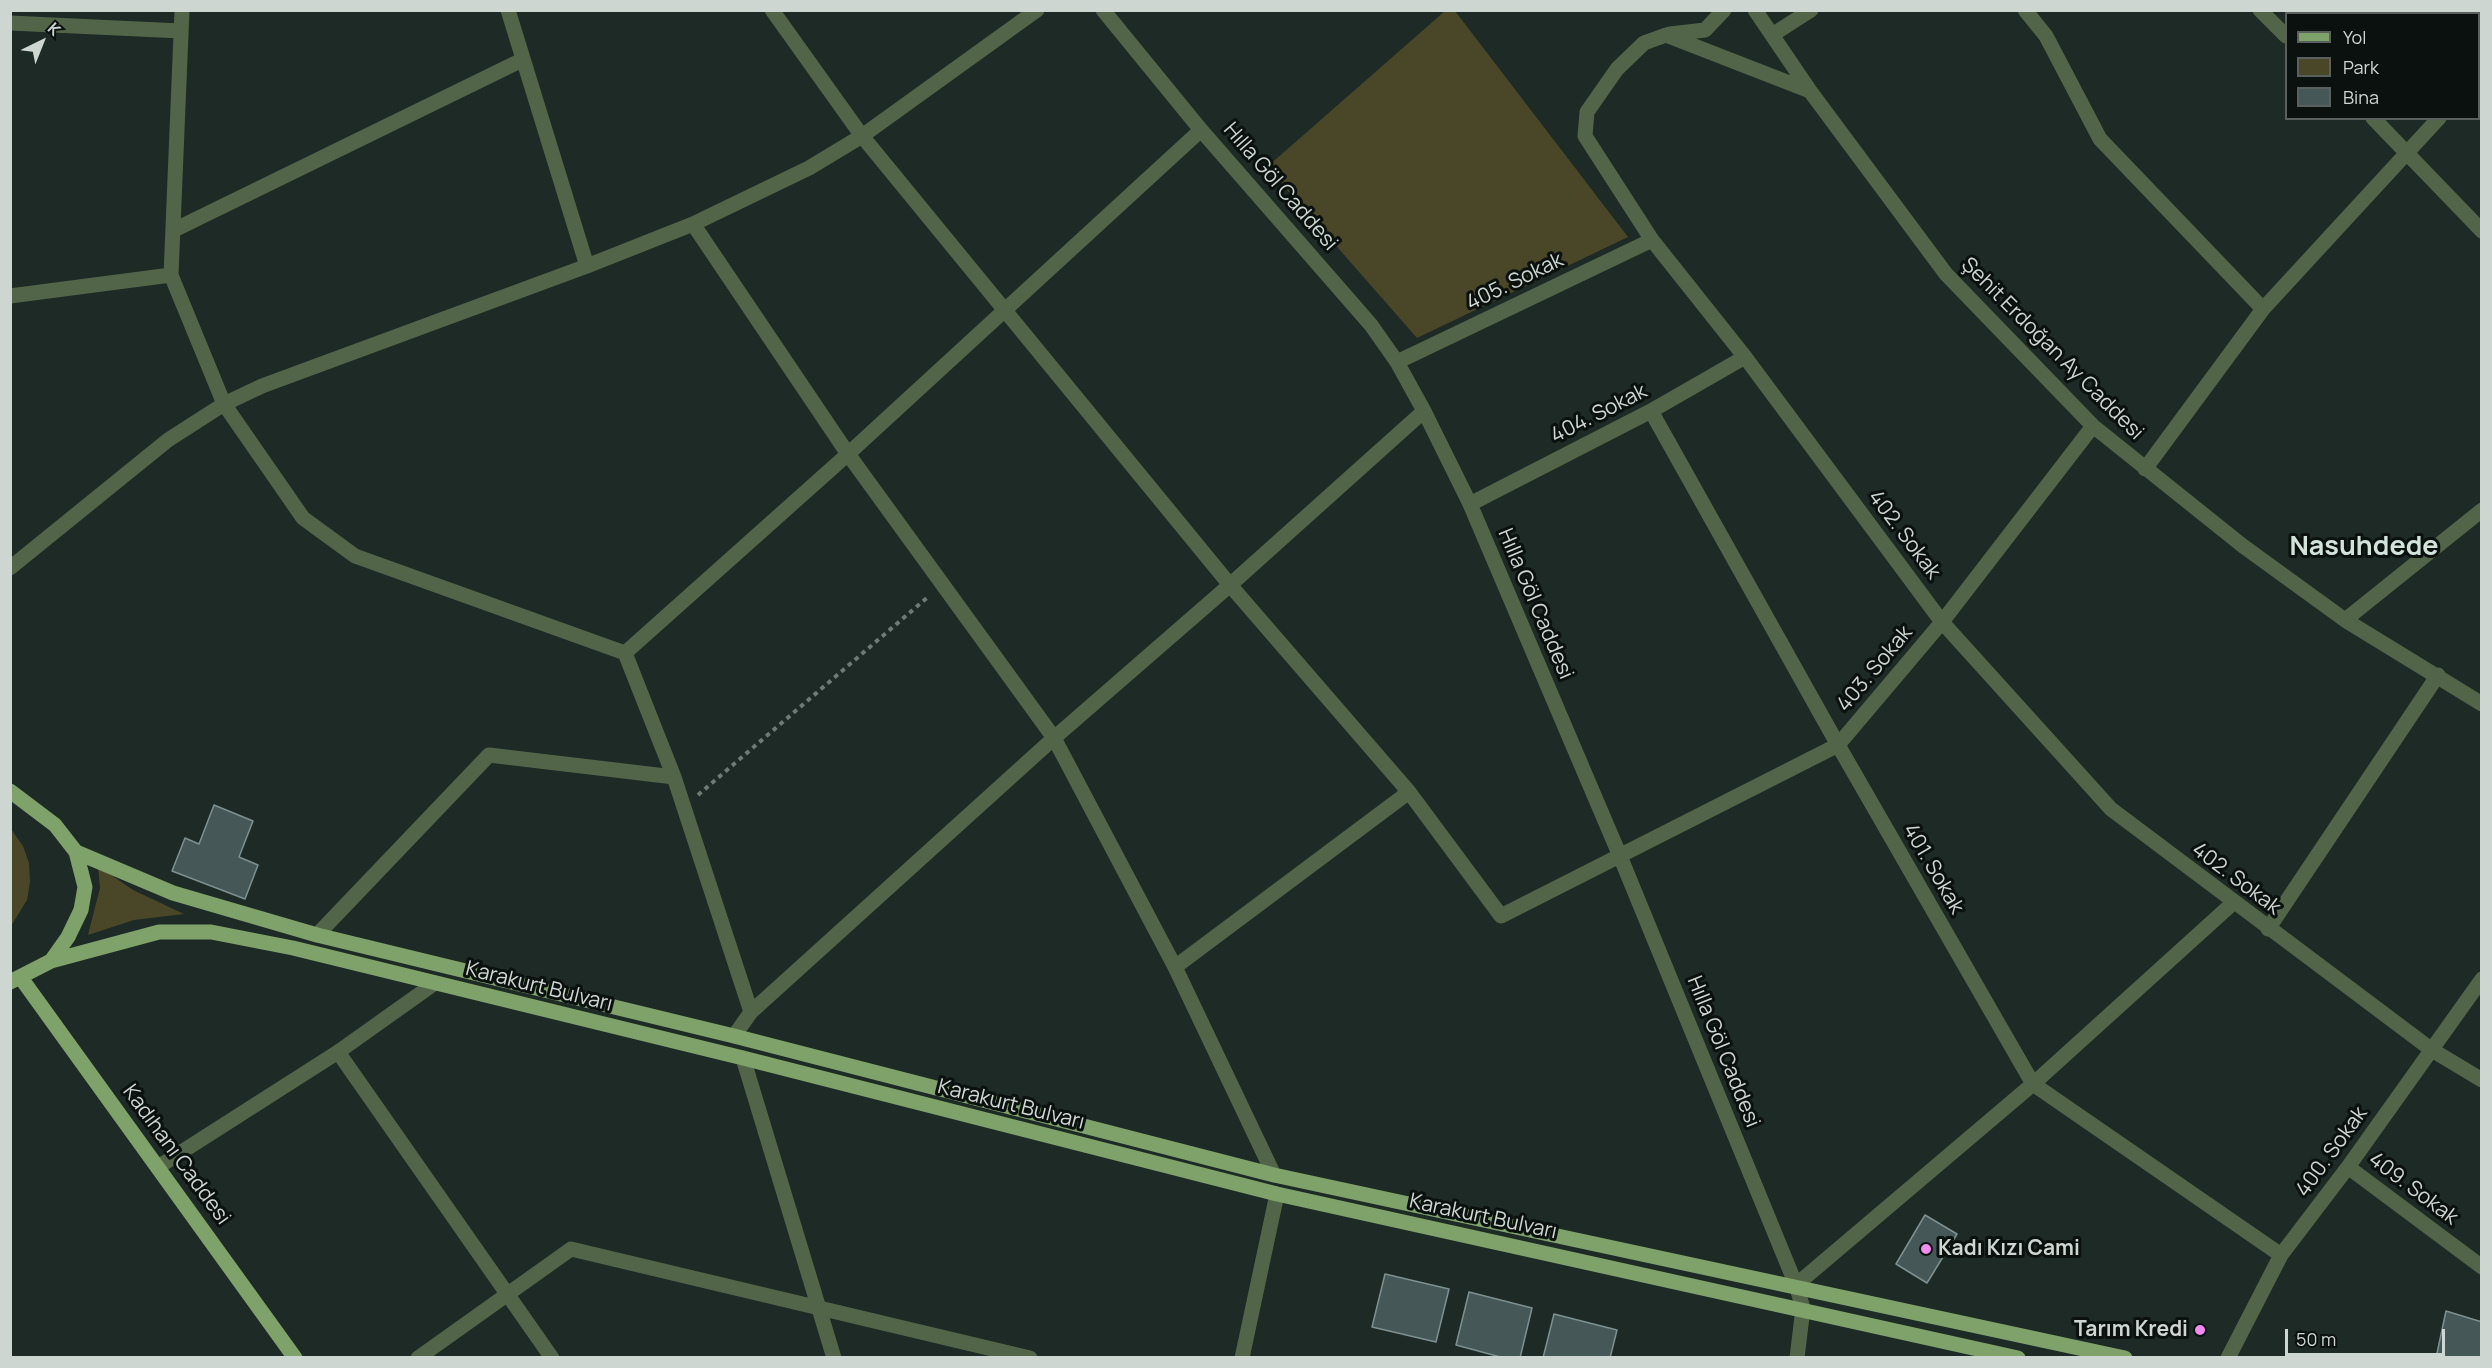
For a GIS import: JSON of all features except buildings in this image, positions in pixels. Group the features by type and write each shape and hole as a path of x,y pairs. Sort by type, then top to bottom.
{"main road":[{"path":"10,791 55,825 76,852 85,887 81,910 68,937 51,961 16,980"},
{"name":"Karakurt Bulvarı","path":"76,852 173,892 317,934 734,1035 1274,1175 1796,1285 2125,1358"},
{"name":"Karakurt Bulvarı","path":"51,961 159,932 211,932 293,948 743,1058 1277,1194 1803,1308 2018,1358"},
{"name":"Kadıhanı Caddesi","path":"16,980 158,1167 295,1358"}],"street":[{"path":"182,10 171,275 224,404 303,518 338,545 356,556 625,653 674,777 751,1012"},
{"path":"508,10 587,266"},
{"path":"772,10 862,136 1230,585 1409,792 1175,967"},
{"path":"10,568 168,440 224,404 262,386 587,266 693,224 810,168 862,136 1036,10"},
{"name":"402. Sokak","path":"1724,10 1705,30 1666,35 1644,43 1617,69 1587,112 1585,136 1652,240 1745,357 1942,622 2111,809 2233,903 2432,1050 2481,1080"},
{"name":"Şehit Erdoğan Ay Caddesi","path":"1755,10 1810,92 1946,274 2093,426 2243,546 2345,620 2438,675 2481,704"},
{"path":"1772,35 1811,10"},
{"path":"2025,10 2046,36 2100,139 2263,309"},
{"path":"2260,10 2285,35"},
{"name":"Hılla Göl Caddesi","path":"1106,12 1201,130 1344,292 1396,362 1424,411 1470,504 1620,856 1796,1285 1803,1308"},
{"path":"10,23 180,31"},
{"path":"1666,35 1810,92"},
{"path":"174,230 522,60"},
{"path":"2375,120 2481,231"},
{"path":"2145,469 2263,309 2437,120"},
{"path":"625,653 848,453 1201,130"},
{"path":"693,224 848,453 1054,738 1175,967 1274,1175"},
{"name":"405. Sokak","path":"1396,362 1652,240"},
{"path":"10,296 171,275"},
{"name":"404. Sokak","path":"1470,504 1651,411 1745,357"},
{"path":"734,1035 751,1012 1054,738 1230,585 1424,411"},
{"name":"401. Sokak","path":"1651,411 1838,745 2033,1084 2281,1255"},
{"name":"403. Sokak","path":"1409,792 1501,916 1838,745 1942,622 2093,426"},
{"path":"2345,620 2481,510"},
{"path":"2268,929 2438,675"},
{"path":"317,934 489,755 674,777"},
{"path":"1796,1285 2033,1084 2233,903"},
{"name":"400. Sokak","path":"2228,1358 2281,1255 2348,1167 2481,979"},
{"path":"158,1167 338,1052 435,983"},
{"path":"338,1052 552,1358"},
{"path":"743,1058 834,1358"},
{"name":"409. Sokak","path":"2348,1167 2481,1267"},
{"path":"1242,1358 1277,1194"},
{"path":"418,1358 572,1249 1030,1358"},
{"path":"1797,1358 1803,1308"}],"path":[{"path":"684,807 943,584"}],"green space":[{"path":"1445,11 1455,11 1628,237 1417,338 1267,167"},
{"path":"11,829 23,846 29,863 30,882 27,900 11,926"},
{"path":"98,866 133,890 184,914 134,920 88,935 100,888"}],"place":[{"name":"Kadı Kızı Cami","path":"1926,1249"},
{"name":"Tarım Kredi","path":"2200,1330"}],"district":[{"name":"Nasuhdede","path":"2364,547"}]}
